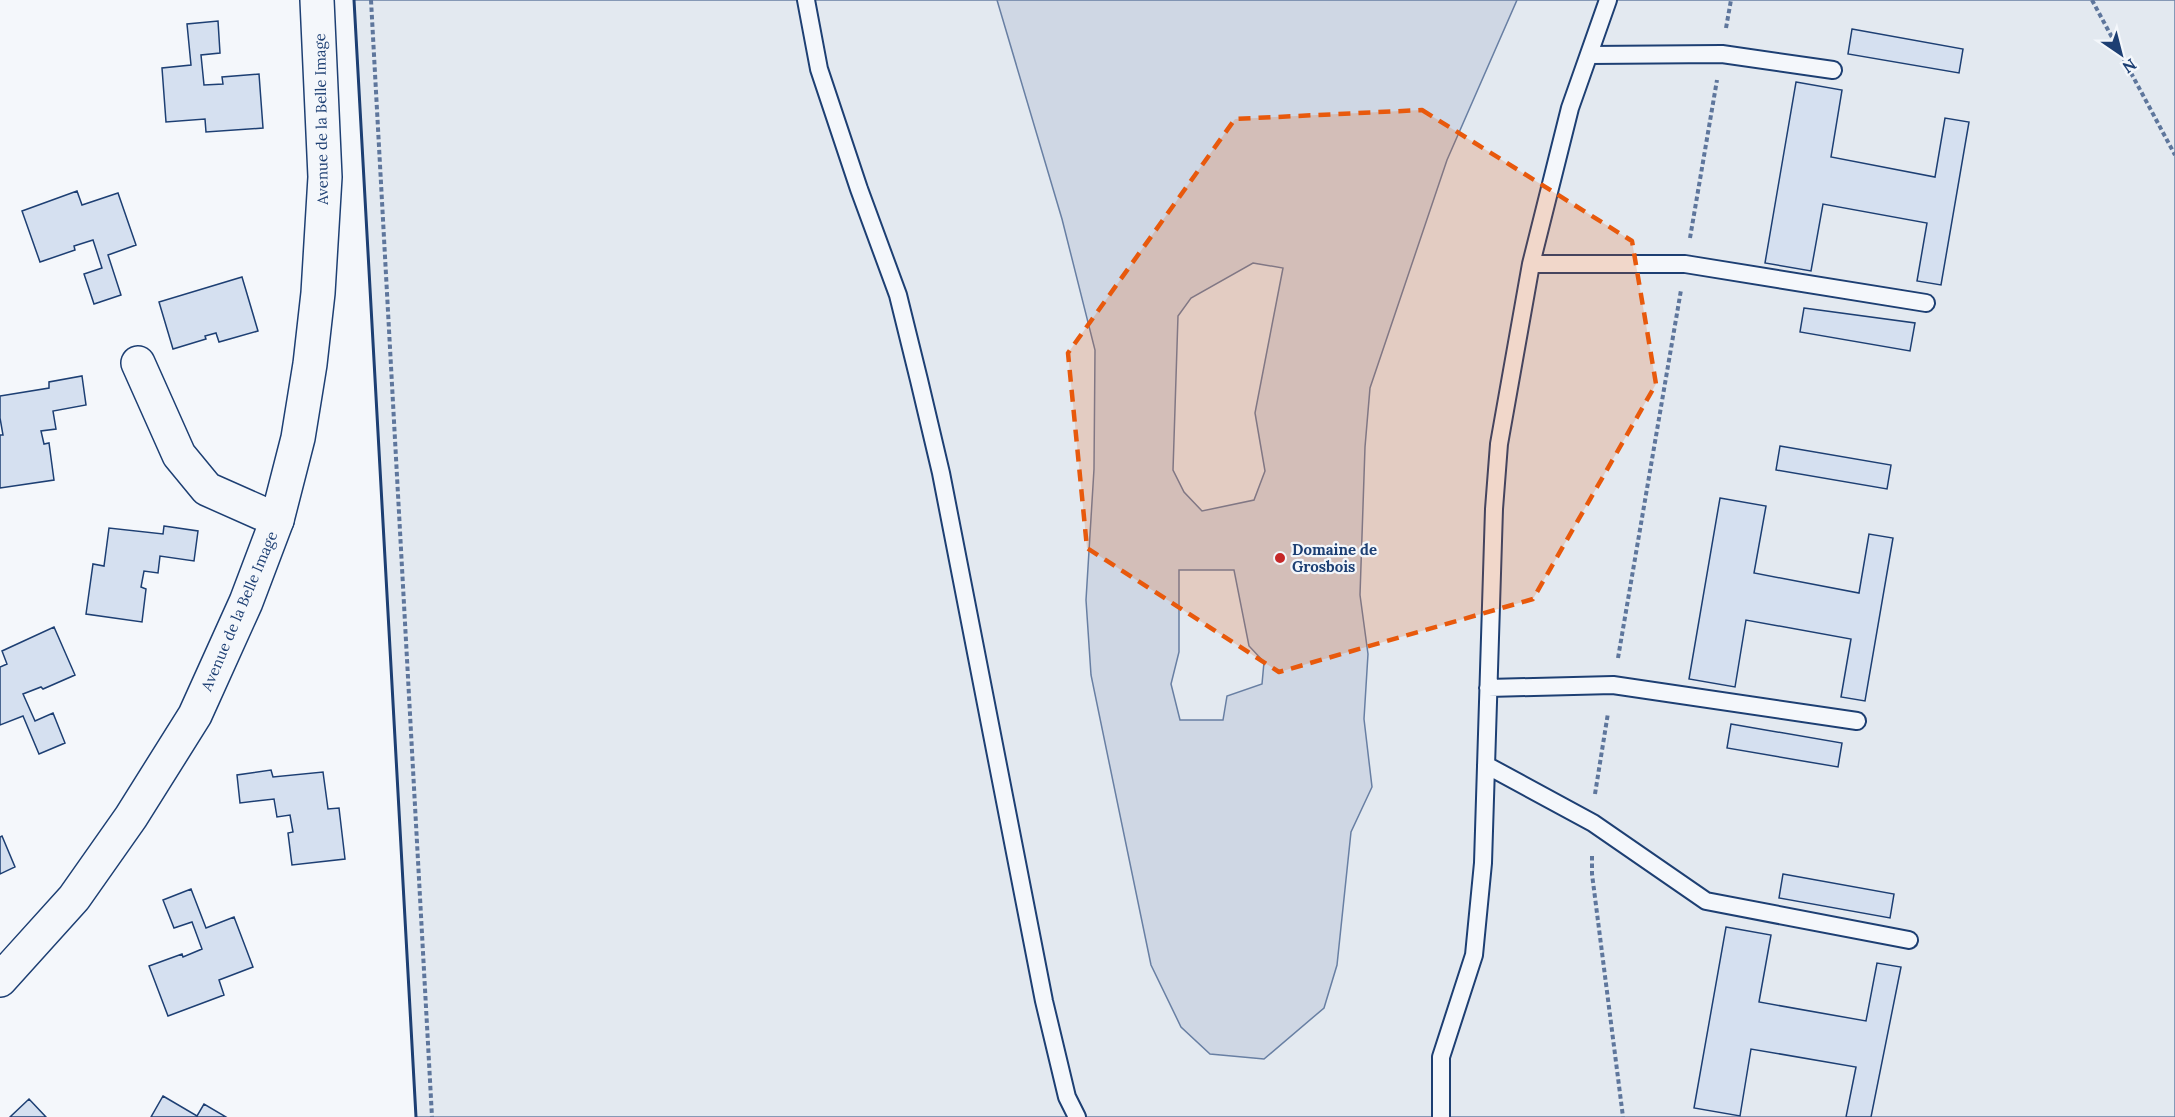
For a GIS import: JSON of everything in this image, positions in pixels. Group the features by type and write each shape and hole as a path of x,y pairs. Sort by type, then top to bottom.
{"street":[{"name":"Avenue de la Belle Image","path":"0,980 74,898 131,818 195,715 246,602 277,520 298,438 318,293 325,177 317,0"},
{"path":"138,363 179,455 207,489 277,520"}],"lane":[{"path":"806,0 819,69 859,189 898,295 919,380 950,517 1044,1001 1067,1097 1077,1117"},
{"path":"1442,1117 1440,1057 1474,956 1483,863 1494,509 1499,444 1531,264 1570,108 1608,0"},
{"path":"1589,55 1722,54 1833,70"},
{"path":"1531,264 1685,264 1926,303"},
{"path":"1488,688 1613,685 1857,721"},
{"path":"1486,765 1593,823 1706,901 1909,940"}],"path":[{"path":"371,0 432,1117"},
{"path":"1623,1117 1592,874 1594,801 1731,0"},
{"path":"2092,0 2175,155"}],"highlighted area":[{"path":"1422,110 1632,241 1656,384 1533,599 1279,672 1087,548 1068,353 1235,119"}],"shaded area":[{"name":"Domaine de Grosbois","path":"354,0 2175,0 2175,1117 416,1117"},
{"path":"997,0 1517,0 1447,160 1370,388 1365,447 1360,595 1368,654 1364,719 1372,787 1351,832 1337,965 1324,1008 1264,1059 1210,1054 1181,1027 1151,965 1091,675 1086,600 1094,469 1095,350 1062,219","holes":["1253,263 1283,268 1255,413 1265,471 1254,500 1202,511 1184,492 1173,470 1178,316 1191,298","1179,570 1234,570 1249,646 1264,662 1262,684 1227,696 1223,720 1180,720 1171,684 1179,652"]}],"building":[{"path":"218,21 220,53 201,55 204,85 223,84 222,77 259,74 263,128 206,132 205,119 166,122 162,68 191,65 187,24"},
{"path":"1852,29 1963,49 1959,73 1848,54"},
{"path":"1796,82 1842,90 1831,157 1935,177 1945,118 1969,122 1941,285 1917,281 1927,223 1823,204 1811,271 1765,263"},
{"path":"77,191 82,205 118,193 136,245 108,255 121,295 94,304 84,274 102,268 93,240 74,246 75,250 40,262 22,211"},
{"path":"242,277 258,331 219,342 216,333 205,336 206,339 173,349 159,302"},
{"path":"1804,308 1915,323 1910,351 1800,332"},
{"path":"82,376 86,405 53,411 56,429 41,431 44,444 49,443 54,480 0,488 0,435 3,435 0,396 49,388 49,382"},
{"path":"1780,446 1891,465 1887,489 1776,470"},
{"path":"1720,498 1766,506 1754,573 1859,593 1869,534 1893,538 1865,701 1841,697 1851,639 1746,620 1735,687 1689,679"},
{"path":"164,526 198,531 194,561 160,556 158,573 144,571 141,587 146,589 142,622 86,614 93,564 104,566 109,528 163,534"},
{"path":"54,627 75,675 43,689 41,687 23,694 35,721 53,713 65,743 39,754 23,716 0,725 0,667 7,664 2,651"},
{"path":"1731,724 1842,743 1838,767 1727,748"},
{"path":"271,770 273,777 323,772 328,809 339,808 345,859 292,865 288,833 293,832 290,815 277,817 274,799 240,803 237,775"},
{"path":"2,836 15,867 0,874 0,837"},
{"path":"1783,874 1894,894 1890,918 1779,898"},
{"path":"191,889 206,928 234,917 253,967 219,980 224,995 168,1016 149,966 182,954 183,957 202,949 192,922 174,928 163,900"},
{"path":"1726,927 1771,935 1759,1002 1866,1021 1877,963 1901,967 1871,1117 1846,1117 1856,1067 1751,1049 1740,1116 1694,1108"},
{"path":"163,1096 197,1116 204,1104 226,1117 151,1117"},
{"path":"29,1099 46,1117 10,1117"}],"wall":[{"path":"354,0 416,1117"}],"place":[{"name":"Domaine de Grosbois","path":"1280,558"}]}
